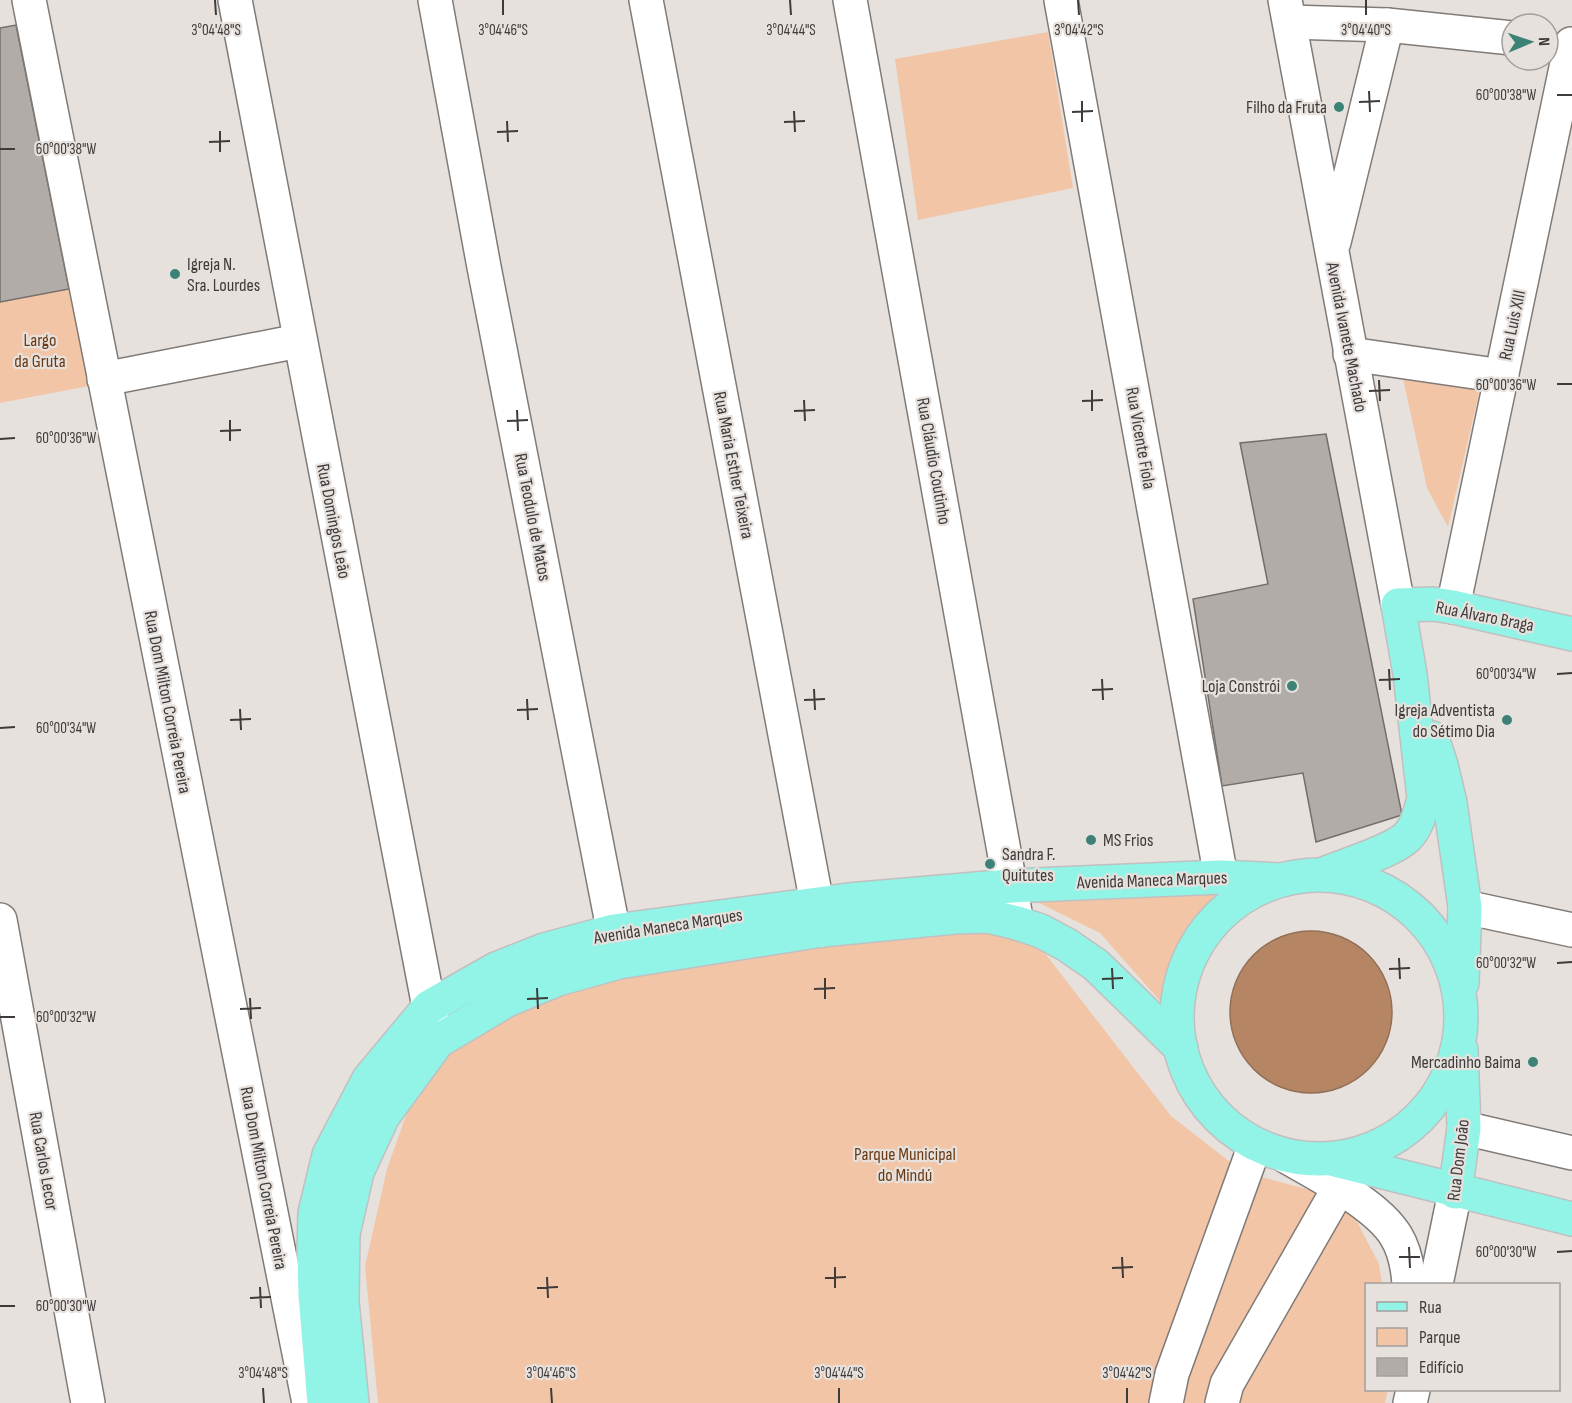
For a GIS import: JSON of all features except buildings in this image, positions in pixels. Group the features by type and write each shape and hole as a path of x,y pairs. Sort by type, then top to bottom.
{"main road":[{"name":"Rua Álvaro Braga","path":"1398,605 1433,604 1453,607 1572,634"},
{"name":"Avenida Ivanete Machado","path":"1324,874 1393,846 1407,836 1419,818 1424,798 1410,674 1398,605"},
{"name":"Avenida Ivanete Machado","path":"1410,674 1441,765 1450,803 1465,907 1461,1000"},
{"path":"1336,1174 1364,1153 1393,1139 1418,1119 1439,1094 1453,1065 1460,1033 1461,1000 1453,967 1437,937 1416,911 1389,892 1357,879 1324,874 1301,875 1279,880 1247,894 1218,916 1197,944 1183,977 1177,1012 1181,1048 1191,1078 1207,1105 1229,1127 1269,1150 1308,1159 1336,1174 1455,1192 1572,1219"},
{"name":"Avenida Maneca Marques","path":"324,1403 314,1253 315,1213 329,1155 369,1079 429,1007 496,969 544,950 616,947 1011,886 1221,877 1279,880"},
{"name":"Avenida Maneca Marques","path":"819,917 988,916 1041,931 1096,965 1181,1048"},
{"name":"Avenida Maneca Marques","path":"352,1403 342,1302 343,1234 357,1172 383,1116 438,1041 507,1000 558,979 616,947"},
{"name":"Rua Dom João","path":"1455,1192 1464,1128 1460,1033"}],"street":[{"name":"Rua Dom Milton Correia Pereira","path":"29,0 309,1403"},
{"name":"Rua Domingos Leão","path":"235,0 299,341 429,1007 438,1041"},
{"name":"Rua Teodulo de Matos","path":"435,0 484,267 616,947"},
{"name":"Rua Maria Esther Teixeira","path":"646,0 819,917"},
{"name":"Rua Cláudio Coutinho","path":"850,0 1017,923"},
{"name":"Rua Vicente Fiola","path":"1061,0 1221,877"},
{"path":"1288,11 1387,25 1500,37"},
{"name":"Avenida Ivanete Machado","path":"1288,11 1398,605"},
{"path":"1331,253 1387,25"},
{"name":"Rua Luis XIII","path":"1453,607 1572,44"},
{"path":"104,379 299,341"},
{"path":"1350,354 1502,376"},
{"path":"1465,907 1572,930"},
{"name":"Rua Carlos Lecor","path":"0,920 88,1403"},
{"path":"1464,1128 1572,1153"},
{"path":"1166,1403 1172,1374 1269,1150"},
{"path":"1222,1403 1227,1384 1336,1174 1377,1213 1396,1236 1408,1271 1409,1283"},
{"name":"Rua Dom João","path":"1436,1283 1455,1192"}],"green space":[{"path":"1048,32 1073,188 918,220 895,59"},
{"name":"Largo da Gruta","path":"69,289 89,386 0,403 0,302"},
{"path":"1400,365 1483,376 1448,527 1427,488"},
{"path":"1239,884 1191,925 1176,958 1168,1010 1100,933 1025,896"},
{"name":"Parque Municipal do Mindú","path":"838,930 1027,930 1171,1116 1243,1172 1321,1193 1354,1216 1379,1264 1382,1283 1365,1283 1365,1391 1388,1391 1385,1403 378,1403 365,1266 387,1169 416,1087 463,1038 518,1001"}],"shaded area":[{"path":"1311,931 1342,937 1368,955 1386,981 1392,1012 1386,1043 1368,1069 1342,1087 1311,1093 1280,1087 1254,1069 1236,1043 1230,1012 1236,981 1254,955 1280,937"}],"place":[{"name":"Filho da Fruta","path":"1339,107"},
{"name":"Igreja N. Sra. Lourdes","path":"175,274"},
{"name":"Loja Constrói","path":"1292,686"},
{"name":"Igreja Adventista do Sétimo Dia","path":"1507,720"},
{"name":"MS Frios","path":"1091,840"},
{"name":"Sandra F. Quitutes","path":"990,864"},
{"name":"Mercadinho Baima","path":"1533,1062"}]}
